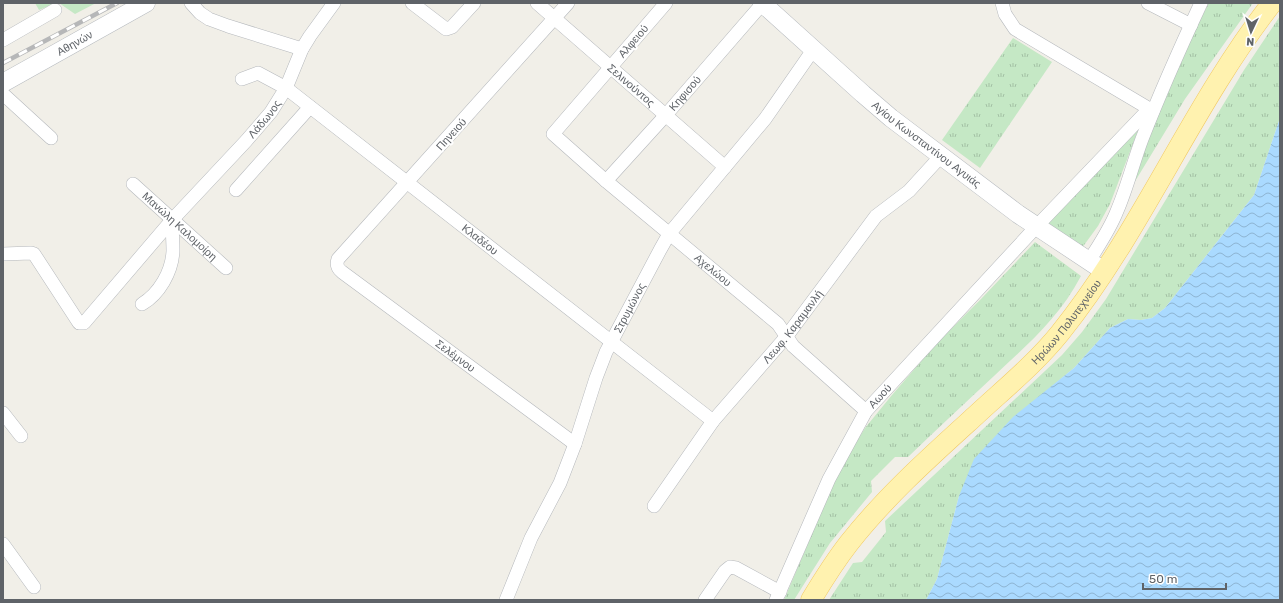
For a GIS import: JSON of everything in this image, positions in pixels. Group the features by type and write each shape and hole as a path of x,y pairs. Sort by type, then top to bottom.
{"main road":[{"name":"Αθηνών","path":"3,82 146,3"},
{"name":"Αγίου Κωνσταντίνου Αγυιάς","path":"762,3 877,107 1036,227 1096,266"},
{"name":"Ηρώων Πολυτεχνείου","path":"811,600 841,554 870,518 915,471 1049,346 1083,302 1096,266 1127,235 1234,56 1272,3"}],"street":[{"path":"191,3 200,13 209,18 228,26 302,50"},
{"name":"Λάδωνος","path":"3,254 34,254 77,320 81,324 84,323 172,220 246,141 277,104 286,88 302,50 310,36 334,3"},
{"path":"412,3 446,29 452,27 474,3"},
{"name":"Σελινούντος","path":"537,3 725,167"},
{"name":"Πηνειού","path":"337,266 338,260 406,182 568,3"},
{"name":"Αλφειού","path":"553,134 666,3"},
{"name":"Κηφισού","path":"606,181 665,116 762,3"},
{"path":"1002,3 1005,14 1015,29 1151,110"},
{"path":"1148,3 1191,25"},
{"path":"1096,266 1118,210 1151,110 1202,3"},
{"path":"3,40 54,10"},
{"name":"Στρυμώνος","path":"506,600 531,538 560,483 575,444 596,378 612,341 669,234 772,110 813,50"},
{"name":"Κλαδέου","path":"242,79 258,73 286,88 612,341 713,422"},
{"path":"3,94 51,138"},
{"path":"236,190 310,106"},
{"name":"Αωού","path":"778,596 829,479 866,411 1036,227 1151,110"},
{"name":"Αχελώου","path":"553,134 606,181 778,324 793,346 866,411"},
{"name":"Λεωφ. Καραμανλή","path":"654,506 713,422 786,337 876,216 909,191 940,156"},
{"name":"Μανώλη Καλομοίρη","path":"133,184 226,268"},
{"path":"142,304 149,300 158,289 170,268 173,252 172,220"},
{"name":"Σελέμνου","path":"337,266 342,272 575,444"},
{"path":"3,413 21,436"},
{"path":"3,544 34,587"},
{"path":"705,600 725,571 730,567 736,568 778,596"}],"green space":[{"path":"35,3 56,3 39,10"},
{"path":"59,3 96,3 75,14"},
{"path":"1209,3 1253,3 1185,99 1131,188 1138,160 1195,29"},
{"path":"1280,16 1280,118 1254,195 1165,308 1152,318 1141,320 1128,319 1110,328 1074,368 1051,387 959,496 937,579 926,600 829,600 853,563 862,562 886,532 885,521 1062,355 1082,332 1106,299 1244,70"},
{"path":"1013,38 1052,62 980,168 942,140"},
{"path":"1139,128 1110,204 1098,226 1079,252 1042,227"},
{"path":"1035,242 1081,276 1063,305 1031,341 908,457 895,457 871,481 872,492 830,543 794,600 784,600 831,489 865,428 937,343"}],"water":[{"path":"1280,118 1280,600 926,600 937,579 959,496 974,459 1013,417 1074,368 1110,328 1128,319 1141,320 1152,318 1165,308 1254,195"}],"railway":[{"path":"3,63 117,3"}]}
